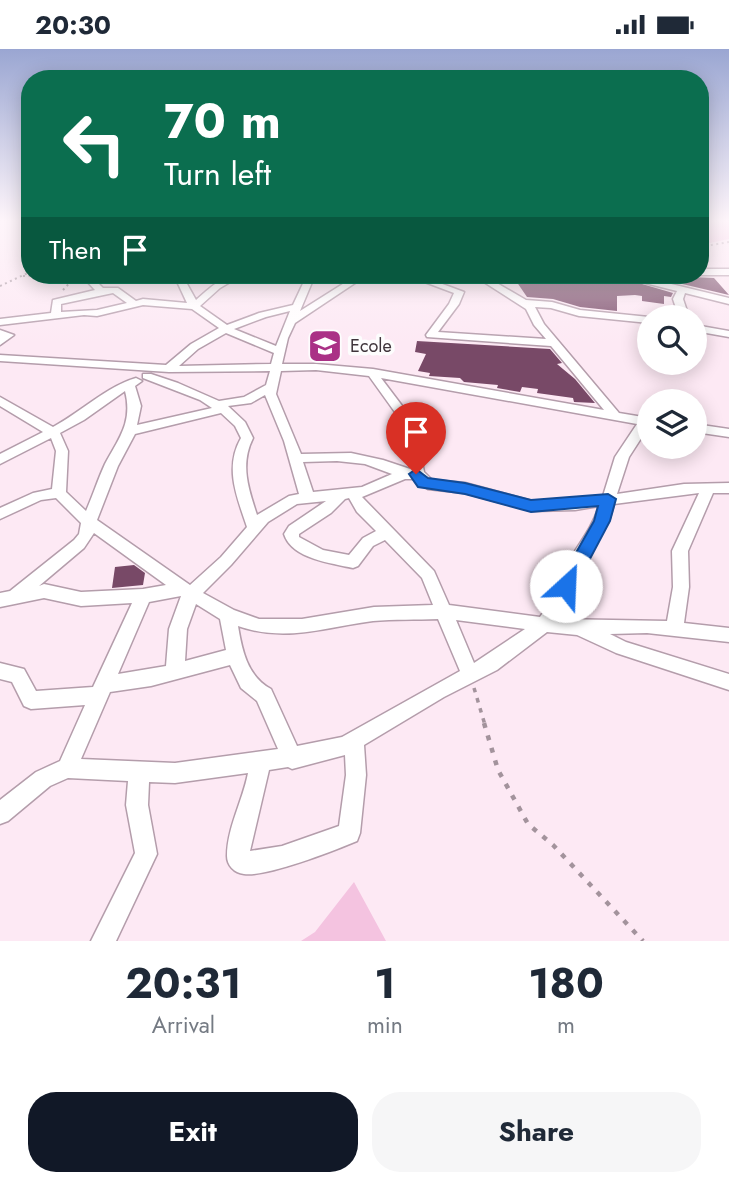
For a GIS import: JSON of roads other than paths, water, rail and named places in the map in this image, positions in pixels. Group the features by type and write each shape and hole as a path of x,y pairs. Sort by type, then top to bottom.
{"street":[{"path":"709,272 729,272"},
{"path":"716,272 729,282"},
{"path":"94,284 101,291"},
{"path":"183,284 195,306 229,329 279,351"},
{"path":"0,322 97,313 134,303 195,306 221,284"},
{"path":"307,284 279,351 270,388 271,399 296,459 307,496"},
{"path":"293,320 349,284"},
{"path":"436,284 459,292 454,304 431,335 554,343"},
{"path":"492,284 530,307 530,313 538,318 554,343 613,413"},
{"path":"660,284 729,301"},
{"path":"680,305 678,299 682,290"},
{"path":"56,315 56,302 101,291 115,291 134,303"},
{"path":"523,303 552,305 579,313 637,319"},
{"path":"0,460 92,411 129,384 163,368 189,348 229,329 296,307"},
{"path":"707,330 729,334"},
{"path":"0,333 9,336 0,342"},
{"path":"0,358 163,368 316,367 373,373 637,419"},
{"path":"0,364 19,359"},
{"path":"373,373 375,382 401,410 408,424 410,474"},
{"path":"147,376 179,386 219,407 247,436 237,454 239,479 254,526"},
{"path":"17,594 86,536 111,466 130,431 135,405 129,384"},
{"path":"130,431 247,400 270,388"},
{"path":"0,401 53,432 62,451 59,493"},
{"path":"707,430 729,433"},
{"path":"0,813 43,779 67,768 175,773 292,759 354,740 491,664 544,624 556,609 576,563 602,521 622,457 637,435"},
{"path":"296,459 328,456 361,459 384,464 410,474 424,483 465,488 531,506 729,488"},
{"path":"0,600 17,594 44,591 81,599 187,591 226,561 254,526 280,506 307,496 347,494 375,489 410,474"},
{"path":"674,629 681,587 680,551 690,523 708,488"},
{"path":"59,493 89,522 187,591 228,615 259,626 285,627 374,614 446,612 578,628 647,626 729,635"},
{"path":"0,514 38,496 59,493"},
{"path":"347,494 388,532 428,575 446,612 470,674"},
{"path":"347,494 294,530 291,534 293,540 319,555 353,562 369,542 388,532"},
{"path":"175,671 178,629 187,591"},
{"path":"67,768 143,596"},
{"path":"228,615 237,655 252,690 264,695 292,759"},
{"path":"578,628 622,648 729,682"},
{"path":"0,671 18,675 31,700 102,690 237,655"},
{"path":"260,764 256,789 238,848 238,859 244,863 282,857 349,833 353,821 356,775 354,740"},
{"path":"103,941 146,854 146,841 137,805 139,772"}],"place":[{"name":"Ecole","path":"325,346"}]}
